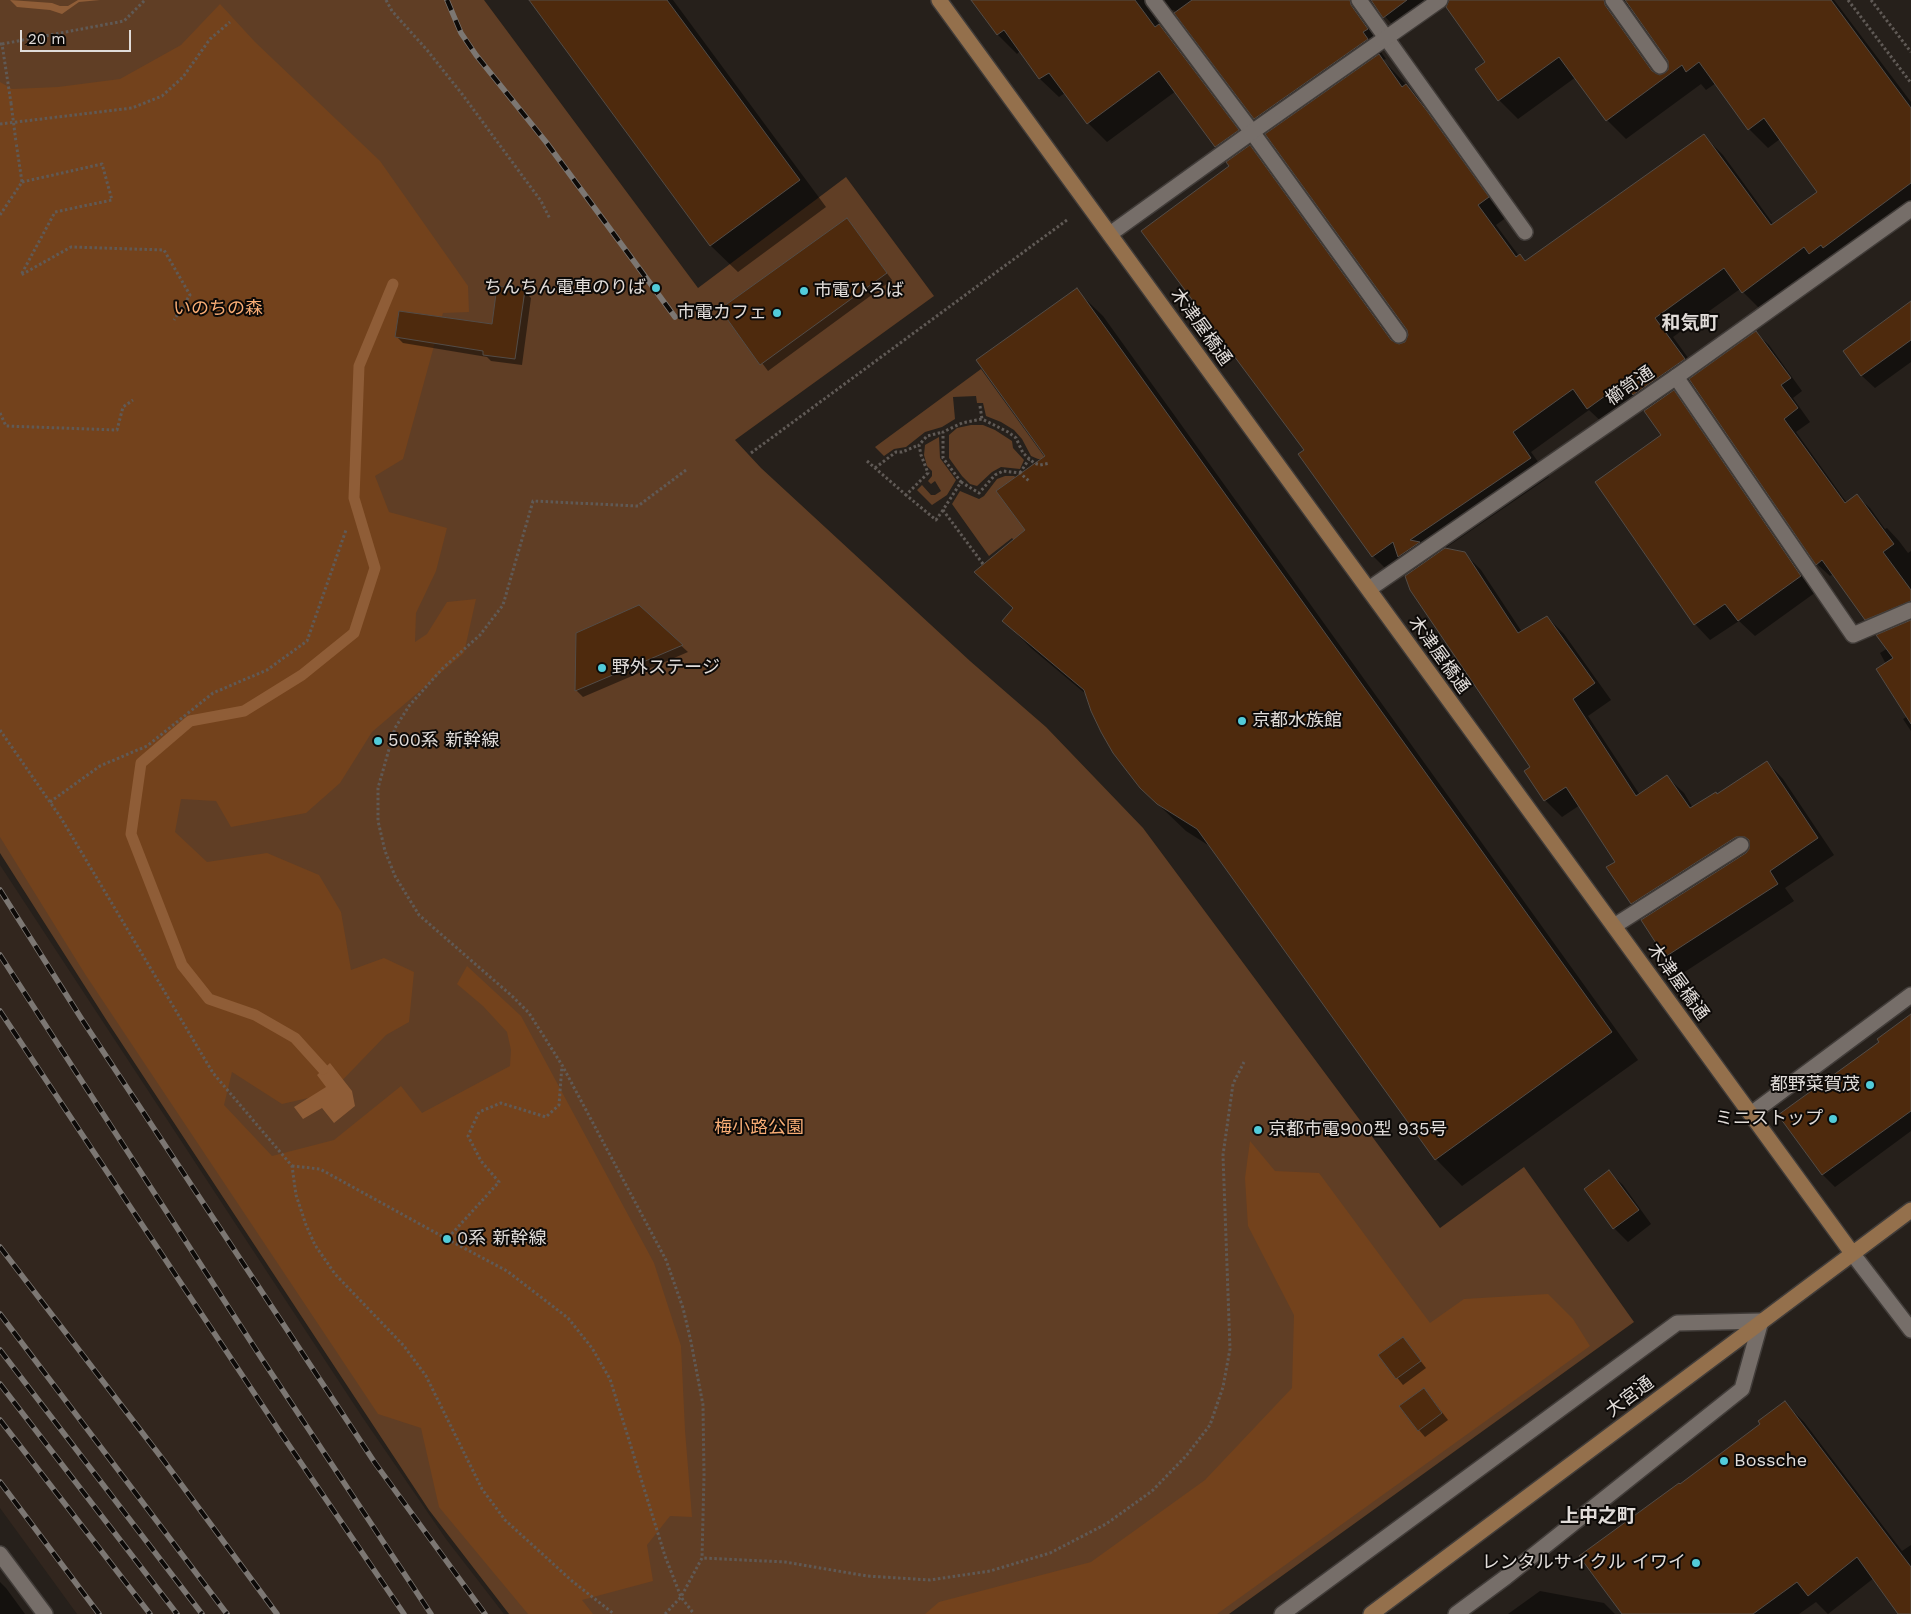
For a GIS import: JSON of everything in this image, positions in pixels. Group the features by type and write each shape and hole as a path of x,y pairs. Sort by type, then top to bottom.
{"street":[{"name":"木津屋橋通","path":"939,0 1852,1254 1911,1330"},
{"path":"1153,0 1252,132 1399,335"},
{"path":"1360,0 1525,232"},
{"path":"1110,234 1440,0"},
{"path":"1613,0 1660,66"},
{"name":"櫛笥通","path":"1368,589 1676,377 1911,209"},
{"path":"1676,377 1853,635 1911,610"},
{"path":"1614,926 1741,845"},
{"path":"1751,1114 1911,995"},
{"name":"大宮通","path":"1371,1614 1911,1210"},
{"path":"1282,1614 1677,1323 1761,1321 1742,1389 1506,1577 1456,1614"},
{"path":"0,1554 45,1614"}],"path":[{"path":"0,215 22,182 1,44 124,21 145,0"},
{"path":"386,0 392,11 427,50 462,94 541,201 550,219"},
{"path":"1848,0 1911,83"},
{"path":"1871,0 1911,52"},
{"path":"0,124 132,108 162,96 183,77 210,39 230,22"},
{"path":"22,182 102,164 112,200 55,212 21,275 71,247 164,250 190,294 174,320"},
{"path":"751,453 1089,204"},
{"path":"0,413 6,426 117,430 123,407 133,400"},
{"path":"980,406 982,419"},
{"path":"875,468 896,452 902,452 919,445 927,436 943,432 962,422 982,419 1016,438 1018,446 1029,459 1040,466 1050,463"},
{"path":"943,432 943,458 961,482 979,493 995,474 1003,471 1020,473 1029,480"},
{"path":"906,495 928,473 919,445"},
{"path":"1020,473 1029,459"},
{"path":"866,461 936,520 961,482"},
{"path":"666,1614 681,1597 702,1558 703,1404 692,1342 683,1308 666,1260 562,1065 529,1013 419,915 406,896 395,876 385,851 378,821 378,788 395,728 409,706 442,669 480,636 503,605 533,500 638,506 686,470"},
{"path":"943,510 983,564"},
{"path":"50,802 100,766 147,746 212,693 267,670 307,641 346,530"},
{"path":"0,730 50,802 213,1073 292,1166 296,1195 306,1226 315,1244 336,1274 404,1346 426,1376 482,1489 505,1520 572,1581 614,1614"},
{"path":"702,1558 785,1562 867,1576 930,1580 990,1571 1050,1553 1106,1524 1152,1491 1186,1456 1210,1425 1223,1387 1230,1349 1223,1155 1233,1084 1244,1062"},
{"path":"447,1239 498,1182 481,1160 468,1136 479,1112 501,1103 546,1117 558,1105 562,1065"},
{"path":"292,1166 320,1169 507,1271 568,1318 592,1348 610,1379 665,1556 681,1597 694,1614"}],"shaded area":[{"path":"10,0 68,6 78,0 100,0 79,2 62,14 50,10 17,7"},
{"path":"0,865 363,1418 446,1539 504,1614 77,1614 0,1508"},
{"path":"330,1063 352,1091 355,1106 334,1123 322,1108 303,1119 294,1107 326,1087 317,1075"}],"green space":[{"name":"梅小路公園","path":"0,0 484,0 698,288 846,177 934,296 735,440 761,468 970,661 1046,727 1143,828 1440,1228 1524,1167 1634,1322 1229,1614 509,1614 429,1510 107,1021 0,853"},
{"name":"いのちの森","path":"220,4 255,42 380,161 468,286 469,312 443,313 403,459 375,476 389,512 447,528 436,571 416,613 415,642 427,634 447,602 476,599 464,653 372,732 340,783 306,813 231,827 216,801 181,799 175,832 207,862 267,853 319,875 341,912 351,970 384,958 414,972 409,1022 386,1035 330,1093 282,1104 232,1072 224,1105 272,1156 334,1140 401,1086 422,1113 510,1066 511,1050 507,1032 483,1006 457,984 467,966 521,1016 654,1263 681,1346 692,1517 670,1516 647,1545 653,1581 582,1600 593,1614 528,1614 439,1507 421,1428 378,1414 85,974 0,837 0,82 12,89 58,87 120,79 181,45"},
{"path":"981,369 1046,459 1038,459 1031,456 1022,439 1014,430 986,416 983,403 977,403 976,396 953,397 955,419 942,427 925,432 906,447 894,449 884,456 875,447"},
{"path":"983,425 1012,441 1013,448 1024,460 1020,469 1001,467 992,472 977,486 970,484 949,458 949,435 957,428"},
{"path":"939,437 940,458 956,480 947,495 932,505 917,490 922,485 931,495 941,491 935,481 931,484 928,481 932,476 932,471 927,466 924,455 925,445"},
{"path":"1005,476 1014,476 1023,482 1036,483 1023,552 1012,538 989,556 952,504 960,491 979,499 984,496 997,479"},
{"path":"1250,1141 1275,1171 1319,1173 1430,1323 1464,1299 1548,1294 1573,1319 1590,1346 1217,1614 925,1614 939,1602 1091,1562 1205,1480 1292,1388 1294,1315 1248,1226 1245,1178"}],"building":[{"path":"529,0 667,0 800,180 710,246"},
{"path":"971,0 1135,0 1155,27 1159,24 1239,130 1215,147 1159,71 1087,124 1049,73 1039,79 1004,30 997,35"},
{"path":"1192,0 1350,0 1351,5 1368,29 1363,32 1368,39 1254,119 1174,13"},
{"path":"1371,0 1407,0 1383,18"},
{"path":"1449,0 1604,0 1605,5 1652,71 1660,75 1668,70 1668,61 1625,0 1831,0 1911,108 1911,183 1823,248 1821,245 1809,254 1804,247 1742,293 1724,268 1655,318 1685,359 1633,395 1623,383 1587,409 1573,389 1513,432 1531,458 1410,540 1420,542 1398,557 1393,542 1372,557 1298,454 1304,450 1141,231 1229,166 1226,162 1250,145 1391,340 1399,344 1405,342 1408,335 1407,330 1265,134 1379,54 1402,87 1406,84 1427,111 1489,197 1478,205 1516,257 1520,254 1525,261 1704,134 1771,225 1817,192 1764,118 1748,130 1699,62 1686,72 1682,65 1606,121 1559,57 1498,101 1475,69 1485,62 1446,7"},
{"name":"市電ひろば","path":"847,218 887,273 760,365 720,309"},
{"path":"497,286 525,290 515,359 483,355 483,351 395,337 399,311 492,324"},
{"name":"京都水族館","path":"1077,288 1612,1032 1435,1160 1197,829 1157,804 1140,788 1113,753 1101,732 1084,690 1002,621 1013,608 974,572 1025,530 996,491 1045,456 976,360"},
{"path":"1911,301 1911,340 1861,376 1843,351"},
{"path":"1756,331 1791,378 1781,385 1798,408 1784,419 1845,503 1857,494 1894,544 1883,552 1911,590 1911,601 1865,620 1822,560 1816,565 1689,379"},
{"path":"1674,390 1801,576 1738,621 1725,604 1694,625 1595,482 1661,435 1644,411"},
{"path":"1445,548 1465,552 1518,633 1547,616 1595,683 1573,699 1636,796 1667,775 1690,808 1716,792 1717,794 1767,761 1818,838 1770,871 1778,884 1665,957 1641,920 1746,853 1749,849 1749,840 1745,837 1736,837 1631,904 1606,867 1615,862 1566,787 1544,801 1524,771 1530,767 1410,590 1405,576"},
{"name":"野外ステージ","path":"639,605 683,645 575,691 576,633"},
{"path":"1911,620 1911,724 1876,669 1893,658 1876,635"},
{"path":"1911,1014 1911,1111 1822,1175 1778,1115 1879,1042 1877,1039"},
{"path":"1609,1170 1639,1210 1613,1229 1584,1189"},
{"path":"1403,1337 1421,1361 1396,1379 1378,1355"},
{"path":"1424,1388 1442,1413 1418,1431 1399,1406"},
{"path":"1785,1401 1911,1567 1911,1614 1898,1614 1857,1557 1808,1596 1797,1582 1753,1614 1622,1614 1579,1556 1760,1424 1758,1421"}],"waterway":[{"path":"323,1069 295,1038 255,1015 209,999 182,965 131,834 141,763 190,721 244,711 302,675 354,633 375,568 354,498 359,366 393,284"}],"railway":[{"path":"447,0 461,33 476,55 546,142 675,317"},
{"path":"0,890 81,1018 375,1463 485,1614"},
{"path":"0,955 262,1359 431,1614"},
{"path":"0,1011 280,1432 404,1614"},
{"path":"0,1247 164,1461 277,1614"},
{"path":"0,1314 227,1614"},
{"path":"0,1350 202,1614"},
{"path":"0,1384 177,1614"},
{"path":"0,1420 150,1614"},
{"path":"0,1482 99,1614"}],"place":[{"name":"ちんちん電車のりば","path":"656,288"},
{"name":"市電ひろば","path":"804,291"},
{"name":"市電カフェ","path":"777,313"},
{"name":"野外ステージ","path":"602,668"},
{"name":"京都水族館","path":"1242,721"},
{"name":"500系 新幹線","path":"378,741"},
{"name":"都野菜賀茂","path":"1870,1085"},
{"name":"ミニストップ","path":"1833,1119"},
{"name":"京都市電900型 935号","path":"1258,1130"},
{"name":"0系 新幹線","path":"447,1239"},
{"name":"Bossche","path":"1724,1461"},
{"name":"レンタルサイクル イワイ","path":"1696,1563"}],"district":[{"name":"和気町","path":"1690,323"},
{"name":"上中之町","path":"1598,1516"}]}
